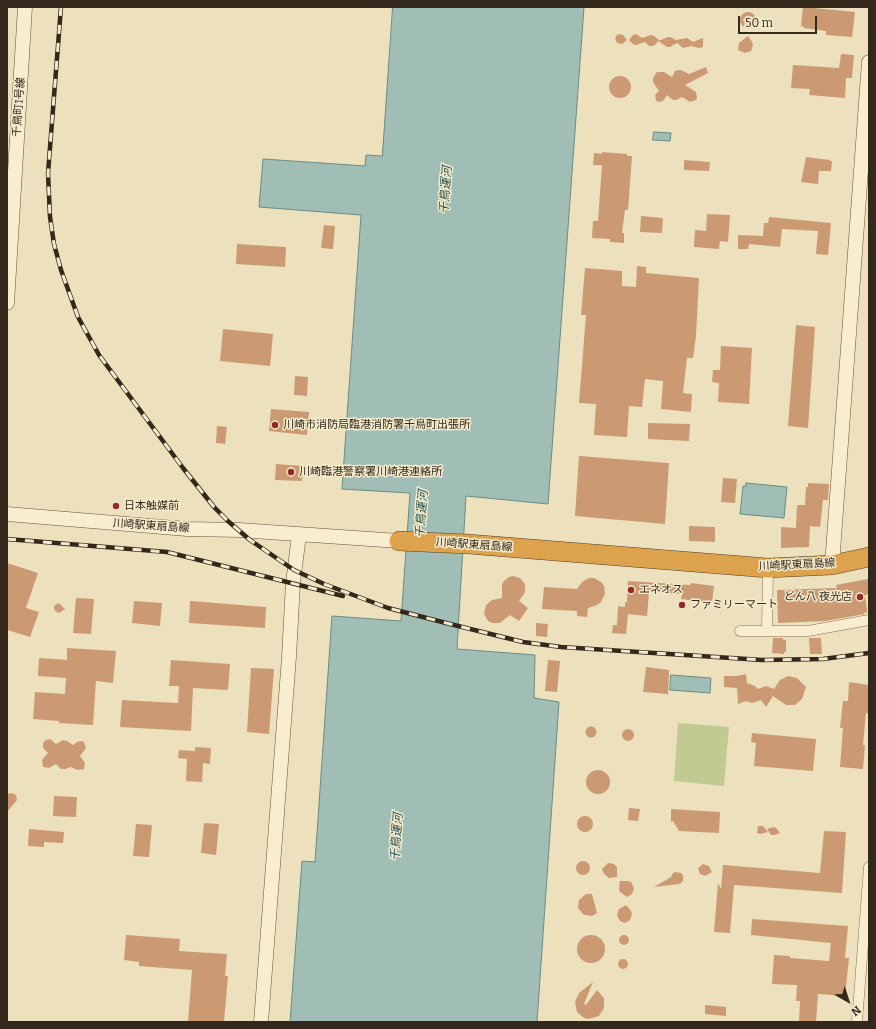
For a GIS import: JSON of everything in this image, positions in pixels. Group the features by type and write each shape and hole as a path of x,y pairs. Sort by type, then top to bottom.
{"highway":[{"name":"川崎駅東扇島線","path":"399,541 468,544 768,568 832,565 869,557"}],"street":[{"name":"千鳥町1号線","path":"7,303 25,7"},
{"path":"832,565 869,62"},
{"name":"川崎駅東扇島線","path":"7,514 187,529 239,530 399,541"},
{"path":"261,1022 289,657 293,583 298,534"},
{"path":"767,631 768,568"},
{"path":"740,631 808,630 869,620"},
{"path":"857,1022 869,867"}],"green space":[{"path":"678,723 729,727 724,786 674,781"}],"water":[{"name":"千鳥運河","path":"393,7 584,7 548,504 466,496 457,649 535,655 534,698 559,702 537,1022 290,1022 302,861 315,862 332,616 401,621 410,493 342,489 361,215 259,207 263,159 365,166 366,155 382,156"},
{"path":"654,132 671,133 670,141 653,140"},
{"path":"746,483 787,487 784,518 740,514 743,486 746,486"},
{"path":"671,675 711,678 710,693 670,690"}],"building":[{"path":"803,7 855,12 852,37 826,35 826,31 804,28 801,26"},
{"path":"748,12 754,14 756,20 754,26 748,28 742,26 740,20 742,14"},
{"path":"618,34 623,35 627,40 622,44 617,43 615,38"},
{"path":"636,34 642,38 651,35 659,40 652,46 649,46 645,42 634,45 629,40"},
{"path":"748,36 753,45 751,51 745,53 738,50 739,43"},
{"path":"668,37 676,40 687,38 693,42 703,38 703,47 699,48 691,46 683,48 677,43 667,47 658,41"},
{"path":"841,54 854,55 852,78 846,78 845,98 809,95 810,89 791,88 793,65 839,68"},
{"path":"706,67 708,73 685,85 696,92 696,100 690,102 682,97 673,100 667,95 663,101 658,102 656,100 655,95 659,91 653,82 653,78 657,72 664,72 672,77 675,71 678,70 689,74"},
{"path":"620,76 628,79 631,87 628,95 620,98 612,95 609,87 612,79"},
{"path":"602,152 627,154 627,156 632,156 628,210 625,210 622,233 624,233 624,243 610,242 610,239 592,238 593,221 598,221 602,165 593,165 594,153 602,154"},
{"path":"806,157 832,161 831,171 819,171 818,184 801,182"},
{"path":"684,160 710,162 709,171 684,170"},
{"path":"707,214 730,215 728,242 720,241 719,249 694,247 695,230 706,231"},
{"path":"641,216 663,218 662,233 640,232"},
{"path":"769,217 831,223 828,255 816,254 818,231 782,229 780,247 749,244 748,249 738,249 738,235 763,236 764,223 768,223"},
{"path":"324,225 335,226 333,249 321,248"},
{"path":"237,244 286,247 285,267 236,264"},
{"path":"637,266 646,267 646,273 699,278 696,336 693,358 687,358 683,393 692,394 691,412 661,409 663,381 645,379 642,407 629,406 627,437 594,435 596,404 579,403 586,315 581,315 585,268 622,271 622,286 636,287"},
{"path":"796,325 815,327 808,428 788,426"},
{"path":"223,329 273,334 270,366 220,361"},
{"path":"721,346 752,348 749,404 718,402 719,383 712,382 713,370 720,370"},
{"path":"295,376 308,377 307,396 294,395"},
{"path":"271,409 309,412 307,435 269,431"},
{"path":"648,423 690,424 689,441 648,439"},
{"path":"217,426 227,427 225,444 216,443"},
{"path":"579,456 669,463 665,524 575,516"},
{"path":"276,464 303,466 302,481 275,480"},
{"path":"723,478 737,479 735,503 721,502"},
{"path":"808,483 829,484 828,500 823,500 820,527 810,526 809,547 781,548 781,527 796,528 797,505 805,505 806,487 808,487"},
{"path":"689,526 715,527 715,542 689,541"},
{"path":"7,563 38,573 26,608 39,612 30,637 7,630"},
{"path":"513,576 520,578 525,584 525,592 519,601 528,608 519,621 510,615 500,623 492,623 488,621 484,614 486,605 492,600 502,598 503,582 509,577"},
{"path":"589,578 594,578 601,582 604,586 605,594 601,602 588,608 587,617 577,616 577,611 542,609 544,587 577,589 582,582"},
{"path":"868,579 869,594 865,595 867,612 864,613 865,614 825,621 778,623 777,590 837,588 836,585"},
{"path":"628,581 690,585 691,583 714,586 712,603 681,599 682,594 649,592 647,616 628,614 626,634 612,633 613,625 617,625 618,606 625,607 625,602 627,602"},
{"path":"76,598 94,599 91,634 73,633"},
{"path":"134,601 162,603 160,626 132,623"},
{"path":"190,601 266,607 265,628 189,623"},
{"path":"59,603 65,609 59,613 55,611 54,607"},
{"path":"536,623 548,624 547,637 536,636"},
{"path":"773,638 783,638 783,640 786,640 786,652 784,652 784,654 772,653"},
{"path":"809,638 821,638 822,654 810,654"},
{"path":"67,648 116,651 113,683 96,681 93,725 59,723 59,721 33,719 35,692 65,694 66,678 38,676 39,658 67,660"},
{"path":"171,660 230,664 228,690 193,688 191,731 120,727 122,700 178,703 179,686 169,686"},
{"path":"548,660 560,661 557,692 545,691"},
{"path":"646,667 669,670 668,694 643,692"},
{"path":"251,668 274,669 269,734 247,732"},
{"path":"746,674 747,683 758,689 766,686 774,689 780,680 788,676 797,678 806,687 802,699 795,705 786,705 773,696 766,707 761,700 752,703 746,701 738,704 737,688 724,687 724,676"},
{"path":"849,682 869,685 869,714 866,713 863,745 865,745 863,769 840,767 843,728 840,728 843,701 848,701"},
{"path":"589,727 593,727 595,728 595,736 589,737 586,734 586,730"},
{"path":"626,729 630,729 634,735 630,741 626,741 622,737 622,733"},
{"path":"752,733 816,739 813,771 754,766 756,743 751,742"},
{"path":"50,739 56,744 63,740 73,745 77,742 84,742 86,748 80,756 85,763 84,769 77,770 71,767 61,769 56,764 49,768 43,767 42,760 48,753 43,748 43,743"},
{"path":"195,747 211,748 210,764 203,763 202,782 186,781 187,759 178,758 179,750 195,751"},
{"path":"598,770 606,774 610,782 606,790 598,794 590,790 586,782 590,774"},
{"path":"12,793 16,795 17,800 7,812 7,794"},
{"path":"54,796 77,797 76,817 53,816"},
{"path":"629,808 640,809 638,821 628,820"},
{"path":"671,809 720,812 719,833 679,831 673,821 671,822"},
{"path":"585,816 591,818 593,824 591,830 585,832 579,830 577,824 579,818"},
{"path":"204,823 219,824 216,855 201,853"},
{"path":"136,824 152,825 149,857 133,856"},
{"path":"758,826 763,826 768,832 761,834 757,833"},
{"path":"774,827 780,833 771,835 767,829"},
{"path":"29,829 64,832 63,843 44,842 44,847 28,846"},
{"path":"824,831 846,832 842,893 734,885 730,933 714,932 718,883 721,889 723,865 820,873"},
{"path":"580,861 586,861 590,865 590,871 586,875 580,875 576,871 576,865"},
{"path":"608,863 614,864 617,867 617,877 609,878 604,874 602,869"},
{"path":"703,864 709,866 712,872 705,876 700,874 698,868"},
{"path":"675,872 683,875 683,881 681,883 654,887 671,877"},
{"path":"620,881 631,882 634,888 632,894 627,897 620,892"},
{"path":"586,894 592,894 597,913 592,916 584,915 578,908 579,900"},
{"path":"626,905 632,914 630,920 625,923 620,921 617,915 619,909"},
{"path":"752,919 848,926 845,958 849,958 845,996 818,994 816,1022 799,1021 800,1001 796,1001 797,985 772,984 774,955 790,956 790,958 829,961 831,943 751,935"},
{"path":"126,935 180,939 179,951 227,954 225,976 228,976 224,1022 188,1022 192,970 139,966 139,962 124,960"},
{"path":"591,935 601,939 605,949 601,959 591,963 581,959 577,949 581,939"},
{"path":"624,935 629,940 624,945 619,940"},
{"path":"621,959 625,959 627,960 627,968 621,969 618,966 618,962"},
{"path":"593,982 584,1004 586,1005 597,990 604,998 604,1008 599,1016 589,1019 584,1018 577,1012 575,1002 579,993"},
{"path":"705,1005 726,1007 726,1016 705,1014"}],"railway":[{"path":"61,7 48,173 50,217 54,244 61,270 78,317 99,355 214,507 250,540 294,570 324,584 388,608 523,642 561,647 762,660 823,659 869,653"},
{"path":"7,539 167,552 343,596"}],"place":[{"name":"川崎市消防局臨港消防署千鳥町出張所","path":"275,425"},
{"name":"川崎臨港警察署川崎港連絡所","path":"291,472"},
{"name":"日本触媒前","path":"116,506"},
{"name":"エネオス","path":"631,590"},
{"name":"どん八 夜光店","path":"860,597"},
{"name":"ファミリーマート","path":"682,605"}]}
